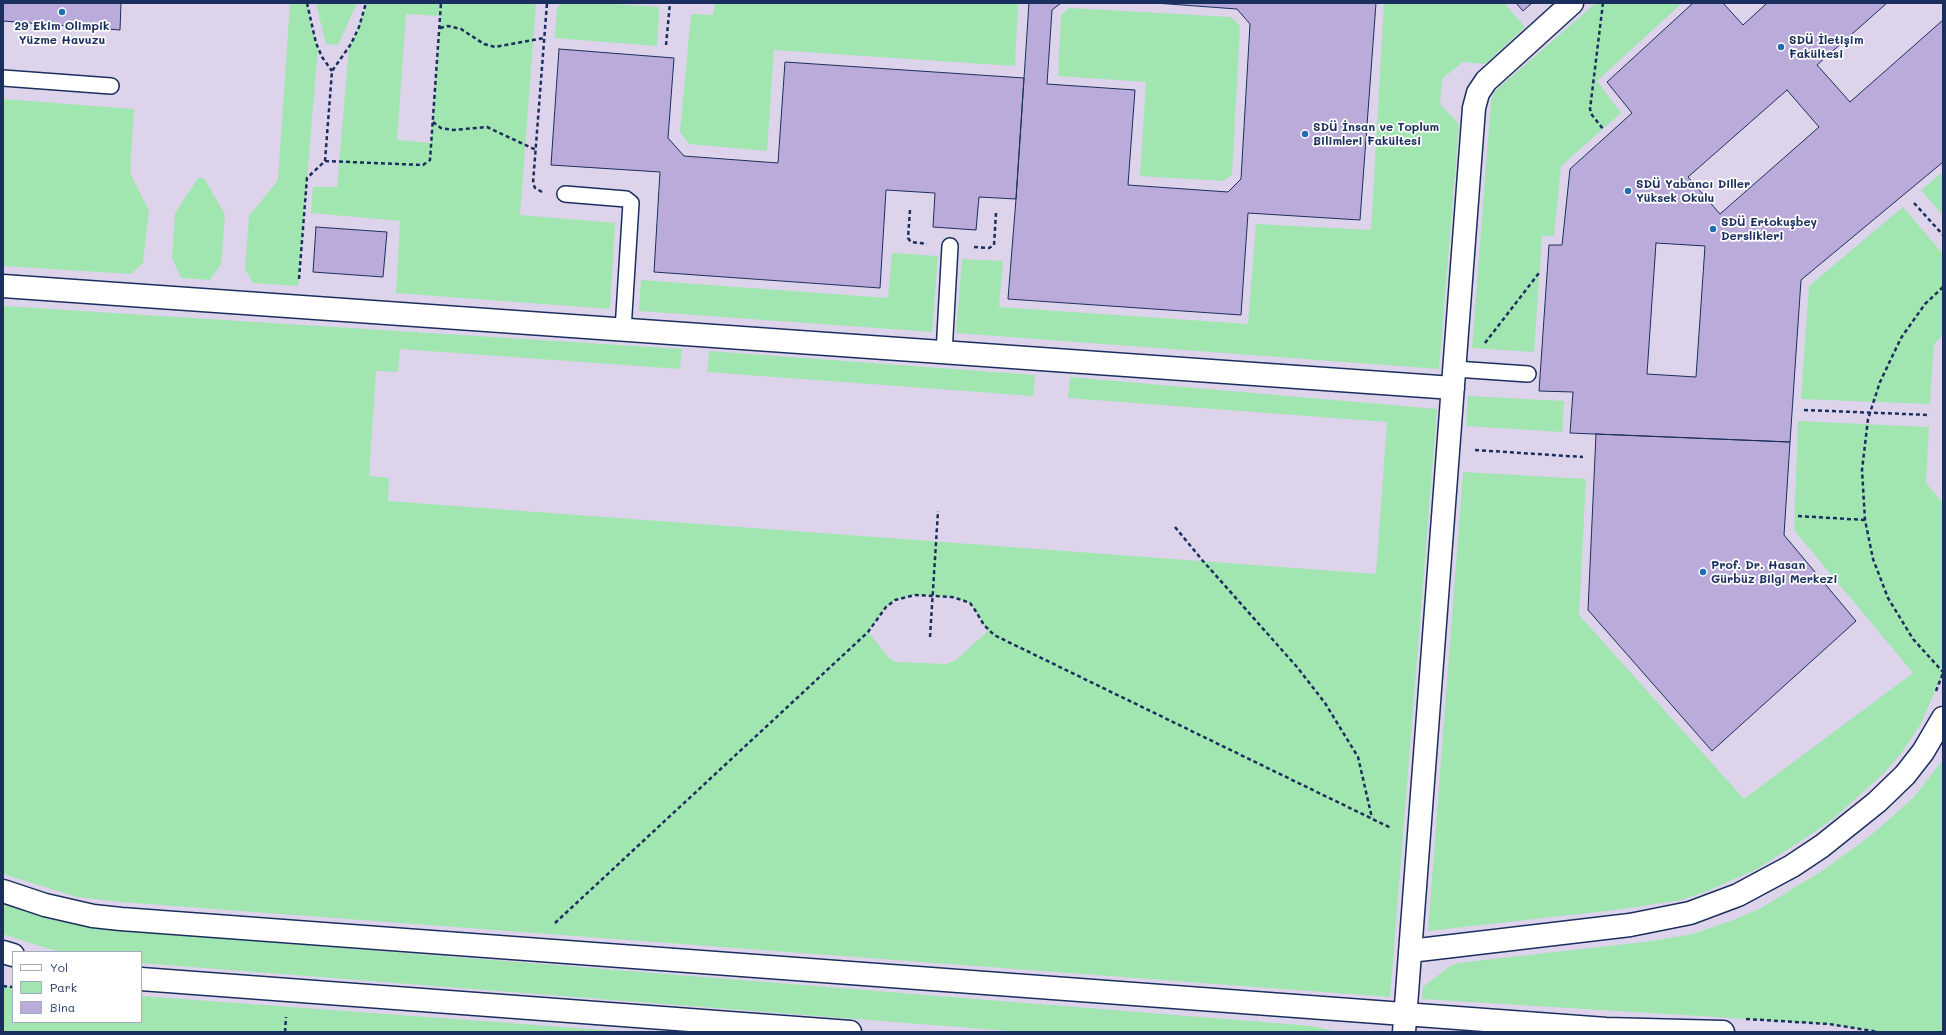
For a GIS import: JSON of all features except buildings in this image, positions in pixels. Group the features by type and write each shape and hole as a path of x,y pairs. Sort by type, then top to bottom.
{"street":[{"path":"1404,1023 1448,448 1457,376 1474,108 1478,93 1486,81 1572,3"},
{"path":"3,286 944,353 1457,376"},
{"path":"1410,951 1630,925 1690,913 1738,895 1792,866 1822,846 1877,802 1905,775 1923,752 1943,718"},
{"path":"3,891 53,907 93,916 121,919 1404,1023 1601,1031 1723,1032"},
{"path":"142,979 850,1032"}],"lane":[{"path":"3,78 111,86"},
{"path":"565,194 626,199 631,203 623,330"},
{"path":"944,353 950,246"},
{"path":"1457,376 1528,374"}],"path":[{"path":"307,3 316,43 322,57 332,70"},
{"path":"298,286 307,178 325,160 332,70 351,44 359,27 366,3"},
{"path":"325,160 423,165 430,160 441,3"},
{"path":"547,3 536,150 535,188 543,192 565,194"},
{"path":"666,45 670,3"},
{"path":"1603,3 1590,109 1592,115 1603,129"},
{"path":"440,28 448,26 461,28 484,44 495,47 544,38"},
{"path":"433,122 441,128 453,130 487,127 536,150"},
{"path":"1914,203 1943,235"},
{"path":"1457,376 1539,273"},
{"path":"1934,696 1943,672 1913,639 1888,598 1873,559 1865,520 1862,470 1869,413 1880,382 1901,338 1925,304 1943,286"},
{"path":"1804,410 1930,415"},
{"path":"1448,448 1583,457"},
{"path":"930,637 938,511"},
{"path":"1798,516 1865,520"},
{"path":"1175,527 1203,561 1297,666 1325,703 1358,757 1372,819"},
{"path":"550,928 868,632 886,607 895,600 904,596 952,597 966,601 975,610 984,625 994,635 1397,830"}],"shaded area":[{"path":"3,3 1943,3 1943,1032 3,1032"}],"green space":[{"path":"290,3 307,3 311,26 318,47 298,286 253,283 245,269 249,216 278,180"},
{"path":"316,3 357,3 338,45 326,44"},
{"path":"366,3 536,3 520,215 615,223 610,309 396,293 400,221 311,213 313,187 337,187 349,47 359,27","holes":["406,14 441,16 431,143 397,140"]},
{"path":"562,3 598,3 659,7 657,46 555,38 557,8"},
{"path":"715,3 1018,3 1015,66 774,50 767,151 689,144 680,132 691,14 713,15"},
{"path":"1384,3 1504,3 1525,27 1485,64 1463,62 1442,79 1440,104 1459,124 1439,369 956,333 962,259 1003,261 999,307 1248,324 1256,224 1371,230"},
{"path":"1596,3 1682,3 1597,81 1621,113 1561,166 1554,236 1542,236 1534,352 1472,348 1491,100 1495,91"},
{"path":"1069,8 1231,17 1240,26 1232,174 1224,181 1140,176 1146,82 1058,76 1061,15"},
{"path":"3,99 134,109 130,173 149,211 143,263 131,274 3,266"},
{"path":"1943,172 1943,215 1921,190"},
{"path":"198,178 204,178 225,215 221,264 210,280 181,278 172,258 175,213"},
{"path":"1903,207 1943,254 1943,335 1934,344 1930,404 1801,399 1809,286"},
{"path":"892,253 938,256 932,332 639,311 641,280 888,298"},
{"path":"3,306 682,349 680,369 400,349 398,372 376,371 369,476 389,478 388,501 1376,574 1387,422 1068,398 1070,377 1437,409 1390,997 121,902 77,897 3,874","holes":["915,595 952,597 970,603 988,631 956,660 946,664 896,662 889,658 868,632 886,607 895,600"]},
{"path":"709,351 1035,375 1033,396 707,372"},
{"path":"1468,396 1564,401 1562,432 1466,426"},
{"path":"1798,421 1929,427 1926,483 1943,503 1943,673 1920,725 1902,752 1884,773 1834,818 1757,869 1705,892 1681,900 1623,909 1428,931 1463,472 1586,479 1579,615 1744,799 1913,673 1794,530"},
{"path":"1943,760 1943,1032 1879,1032 1829,1024 1422,999 1423,987 1450,966 1458,963 1652,941 1693,934 1733,920 1761,908 1825,869 1870,836 1913,798"},
{"path":"3,904 49,919 119,930 1312,1026 1338,1032 1022,1032 142,963 142,951 56,951 3,934"},
{"path":"4,986 12,987 12,1023 142,1023 142,996 631,1032 3,1032"}],"place":[{"name":"29 Ekim Olimpik Yüzme Havuzu","path":"62,12"},
{"name":"SDÜ İletişim Fakültesi","path":"1781,47"},
{"name":"SDÜ İnsan ve Toplum Bilimleri Fakültesi","path":"1305,134"},
{"name":"SDÜ Yabancı Diller Yüksek Okulu","path":"1628,191"},
{"name":"SDÜ Ertokuşbey Derslikleri","path":"1713,229"},
{"name":"Prof. Dr. Hasan Gürbüz Bilgi Merkezi","path":"1703,572"}]}
